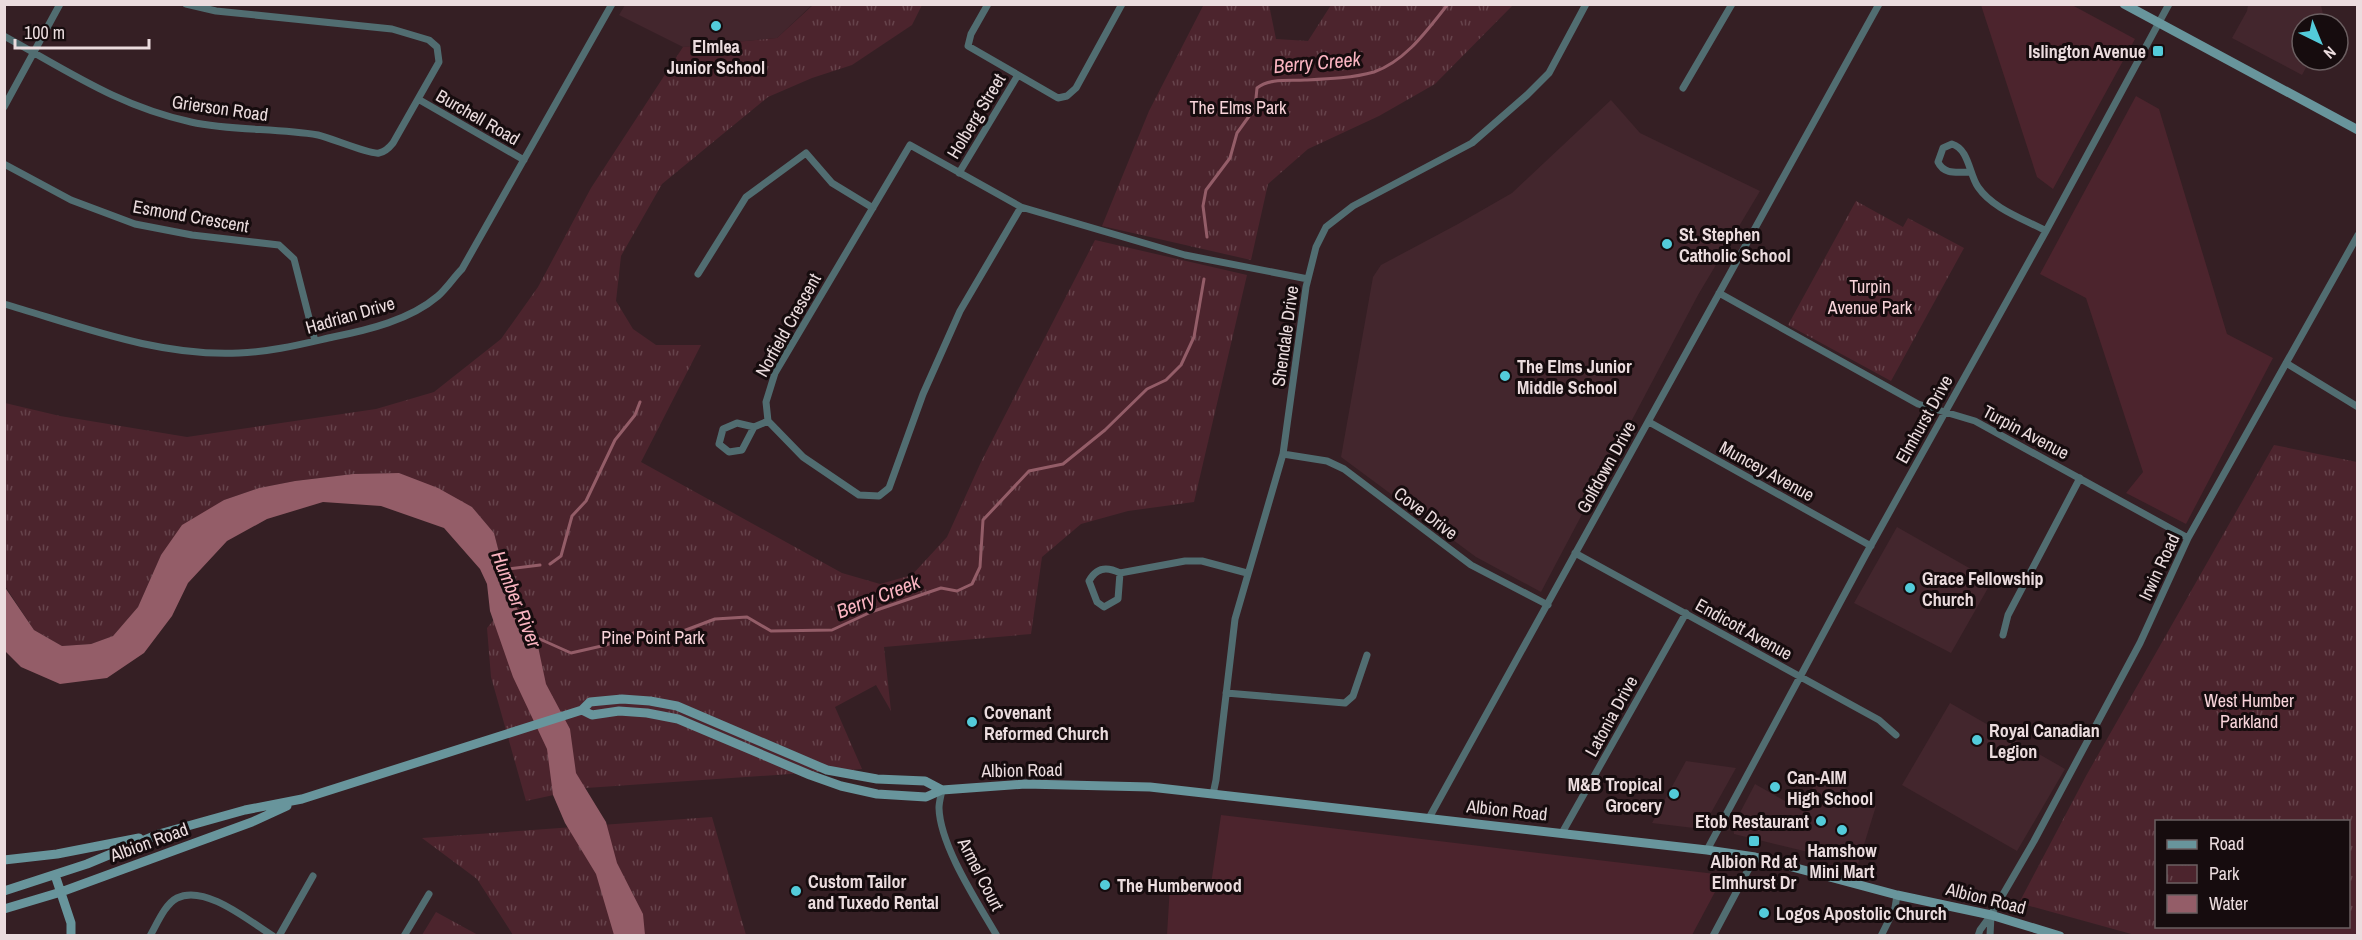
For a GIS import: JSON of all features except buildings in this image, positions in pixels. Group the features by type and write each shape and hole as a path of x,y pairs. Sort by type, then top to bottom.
{"main road":[{"path":"2124,4 2358,130"},
{"name":"Albion Road","path":"4,909 61,892 252,822 303,799 582,710 590,702 622,699 677,706 827,770 878,779 925,781 942,790"},
{"name":"Albion Road","path":"582,710 592,715 618,711 647,713 678,719 810,775 877,794 926,797 942,790 1048,785 1150,787 1707,850 1755,857 1897,895 1991,915 2060,936"},
{"name":"Albion Road","path":"4,891 55,875 159,834 245,810 303,799"},
{"path":"4,860 57,854 159,834"},
{"path":"55,875 71,923 70,936"}],"street":[{"path":"4,107 60,4"},
{"path":"186,4 216,11 392,29 423,38 437,47 440,57 418,99"},
{"name":"Hadrian Drive","path":"4,304 91,330 167,348 202,353 262,351 363,331 396,318 438,296 462,269 612,4"},
{"path":"988,4 971,34 968,46 1058,98 1067,96 1076,88 1122,4"},
{"name":"Shendale Drive","path":"1213,794 1235,619 1283,454 1308,279 1316,247 1326,227 1353,206 1472,143 1527,96 1549,73 1586,4"},
{"path":"1683,88 1732,4"},
{"name":"Elmhurst Drive","path":"1707,850 2169,4"},
{"name":"Golfdown Drive","path":"1429,818 1878,5"},
{"name":"Grierson Road","path":"4,36 93,86 124,102 149,111 194,122 322,136 375,154 385,151 393,143 418,99"},
{"name":"Holberg Street","path":"959,173 1018,75"},
{"name":"Burchell Road","path":"418,99 524,160"},
{"path":"1970,172 1950,172 1942,169 1938,162 1943,148 1952,144 1959,147 1964,153 1977,186 1988,199 2046,231"},
{"name":"Norfield Crescent","path":"768,421 766,402 775,373 910,145 1021,207 1185,255 1308,279"},
{"path":"698,274 746,197 806,153 832,183 873,208"},
{"name":"Esmond Crescent","path":"4,164 71,200 135,224 192,235 279,245 294,259 315,341"},
{"path":"754,427 742,450 729,452 720,444 723,429 736,423 754,427 768,421 803,457 859,495 879,496 889,488 923,394 960,311 1021,207"},
{"name":"Irwin Road","path":"1978,936 2034,841 2140,643 2188,538 2358,235"},
{"name":"Turpin Avenue","path":"1719,293 1918,404 1975,421 2188,538"},
{"path":"2286,363 2358,407"},
{"name":"Muncey Avenue","path":"1649,422 1871,546"},
{"name":"Cove Drive","path":"1283,454 1327,461 1344,469 1471,565 1548,605"},
{"path":"2003,635 2008,615 2080,478"},
{"name":"Endicott Avenue","path":"1575,553 1879,720 1896,735"},
{"path":"1120,573 1118,599 1104,607 1097,602 1089,581 1094,573 1101,569 1112,569 1120,573 1185,561 1202,561 1247,573"},
{"name":"Latonia Drive","path":"1562,833 1686,613"},
{"path":"1226,693 1345,703 1353,696 1367,655"},
{"name":"Armel Court","path":"942,790 939,808 943,831 951,853 997,936"},
{"path":"1713,936 1755,857"},
{"path":"279,936 313,876"},
{"path":"404,936 429,894"},
{"path":"150,936 176,899 186,895 209,897 273,936"},
{"path":"1881,936 1895,908 1897,895"},
{"path":"1990,936 1991,915"}],"shaded area":[{"name":"Elmlea Junior School","path":"625,5 812,5 777,38 683,47 619,15"},
{"path":"2248,5 2321,5 2322,12 2290,12 2290,69 2232,38"},
{"name":"The Elms Junior Middle School","path":"1611,100 1640,133 1760,191 1698,295 1541,592 1476,557 1341,457 1373,277 1381,265 1512,193"},
{"path":"1897,527 1992,581 1951,653 1854,603"},
{"path":"1950,703 2065,769 2017,851 1902,785"},
{"path":"1686,761 1736,768 1702,829 1652,823"},
{"path":"1821,774 1876,806 1858,864 1734,834 1733,826 1755,784 1806,813 1811,791"}],"green space":[{"name":"The Elms Park","path":"1204,4 1269,5 1276,39 1308,41 1331,5 1513,5 1435,84 1379,116 1308,149 1268,184 1251,260 1102,226 1149,111"},
{"name":"Pine Point Park","path":"813,5 922,5 912,25 852,65 812,78 768,97 662,184 621,256 616,301 633,329 656,345 701,345 641,462 842,573 880,584 912,575 947,537 981,462 1095,240 1247,275 1194,502 1128,511 1081,524 1042,557 1031,634 884,647 891,711 876,685 835,707 862,769 586,788 526,801 491,677 487,628 511,599 494,533 472,507 399,473 353,474 295,481 259,488 224,500 161,555 138,607 113,636 91,644 62,646 34,630 5,586 5,403 60,416 187,437 376,409 434,392 501,339 538,287 591,188 683,47 777,38"},
{"path":"1981,5 2072,5 2135,39 2053,189 2037,177"},
{"path":"2136,96 2159,109 2227,334 2273,358 2186,524 2126,493 2143,472 2086,298 2040,274"},
{"name":"Turpin Avenue Park","path":"1856,201 1903,227 1908,218 1964,248 1891,381 1788,325"},
{"name":"West Humber Parkland","path":"2274,445 2357,462 2357,935 2135,935 2019,903 2086,776"},
{"path":"1221,815 1724,875 1692,935 1167,935 1170,885 1211,884"},
{"path":"712,817 746,935 513,935 477,879 422,838"},
{"path":"436,912 478,935 422,935"}],"water":[{"path":"399,473 438,488 472,507 494,533 511,599 536,637 546,684 570,729 576,773 606,822 617,863 643,914 645,935 614,935 596,874 565,823 553,795 547,749 513,677 490,611 487,584 480,569 444,528 381,506 323,502 267,519 227,541 188,583 172,616 144,653 107,678 60,684 21,667 5,651 4,586 34,630 62,646 91,644 113,636 138,607 161,555 182,525 224,500 259,488 295,481 353,474"}],"waterway":[{"name":"Berry Creek","path":"1207,237 1203,206 1206,190 1230,158 1237,133 1255,108 1257,88 1274,81 1357,76 1386,67 1416,43 1448,4"},
{"name":"Berry Creek","path":"533,636 571,653 606,645 636,632 659,632 670,636 715,619 747,617 771,631 832,630 871,612 941,588 957,591 972,584 980,567 983,520 1029,471 1063,464 1105,430 1147,389 1166,380 1181,365 1194,337 1204,279"},
{"path":"550,564 561,556 572,516 586,501 615,440 635,415 640,402"},
{"name":"Humber River","path":"500,570 540,565"}],"place":[{"name":"Elmlea Junior School","path":"716,26"},
{"name":"Islington Avenue","path":"2158,51"},
{"name":"St. Stephen Catholic School","path":"1667,244"},
{"name":"The Elms Junior Middle School","path":"1505,376"},
{"name":"Grace Fellowship Church","path":"1910,588"},
{"name":"Covenant Reformed Church","path":"972,722"},
{"name":"Royal Canadian Legion","path":"1977,740"},
{"name":"Can-AIM High School","path":"1775,787"},
{"name":"M&B Tropical Grocery","path":"1674,794"},
{"name":"Etob Restaurant","path":"1821,821"},
{"name":"Hamshow Mini Mart","path":"1842,830"},
{"name":"Albion Rd at Elmhurst Dr","path":"1754,841"},
{"name":"The Humberwood","path":"1105,885"},
{"name":"Custom Tailor and Tuxedo Rental","path":"796,891"},
{"name":"Logos Apostolic Church","path":"1764,913"}]}
